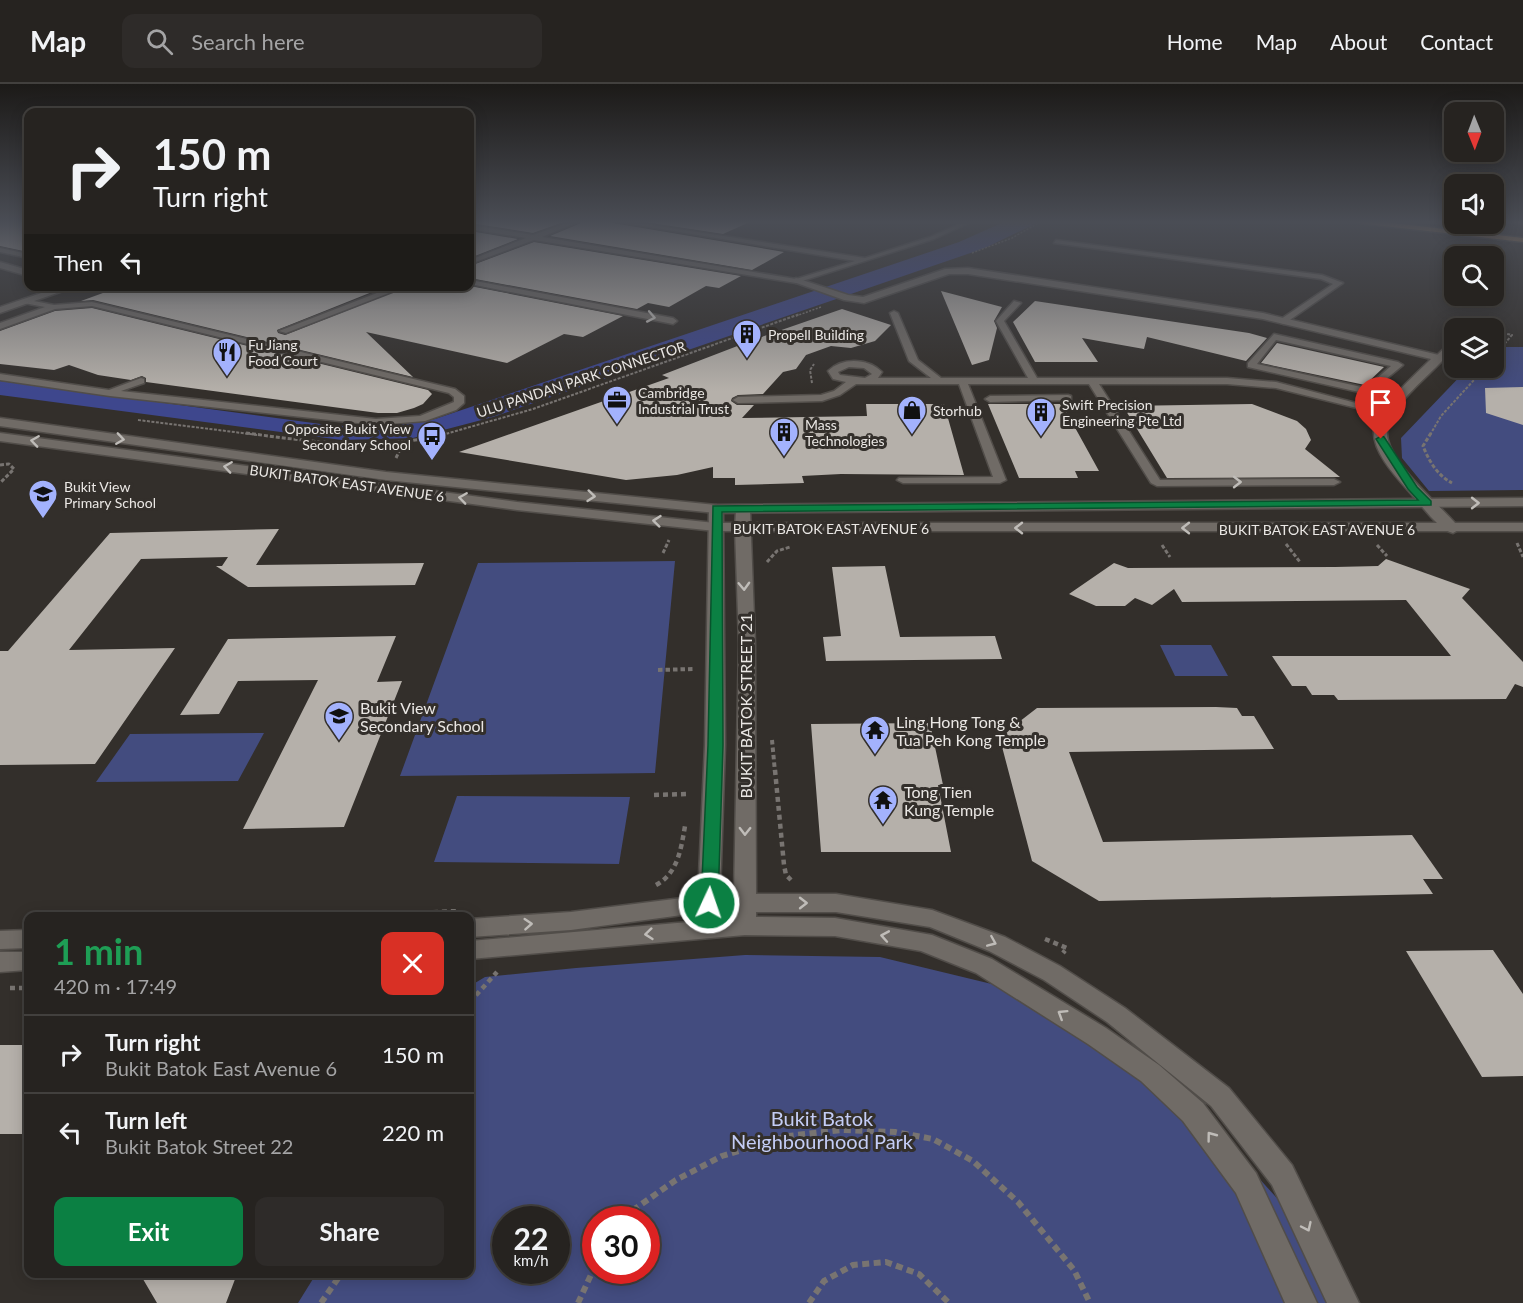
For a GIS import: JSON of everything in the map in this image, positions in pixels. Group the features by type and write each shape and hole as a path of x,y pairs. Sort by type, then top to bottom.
{"street":[{"path":"796,281 845,298 870,299 929,278"},
{"path":"1008,278 1252,314 1439,358"},
{"path":"0,302 34,291"},
{"path":"0,310 57,291"},
{"path":"1439,358 1394,405 1380,428 1381,439 1413,489 1452,529"},
{"name":"BUKIT BATOK EAST AVENUE 6","path":"0,422 386,476 716,509 1523,502"},
{"name":"BUKIT BATOK EAST AVENUE 6","path":"0,437 517,506 742,529 1452,529 1523,527"},
{"name":"BUKIT BATOK STREET 21","path":"707,928 717,677 716,509"},
{"name":"BUKIT BATOK STREET 21","path":"743,510 747,644 745,915"},
{"path":"474,920 571,921 709,903 745,915 924,942 984,966 1097,1036 1150,1073 1193,1112 1246,1183 1301,1303"},
{"path":"474,950 707,928 745,915 836,903 932,919 997,944 1052,973 1116,1015 1220,1096 1282,1175 1343,1303"},
{"path":"0,940 24,939"},
{"path":"0,962 24,961"}],"lane":[{"path":"778,278 796,281 806,278"},
{"path":"1284,321 1340,283 1325,278"},
{"path":"474,283 673,321"},
{"path":"283,331 390,291"},
{"path":"27,301 54,307"},
{"path":"1017,303 1000,321 1035,382"},
{"path":"0,326 54,307 92,304 452,391 459,396 459,403 452,408 421,419 376,422 110,393 0,376"},
{"path":"894,313 914,361 932,371 939,382"},
{"path":"1274,337 1398,365 1368,391 1280,372 1251,365 1274,337"},
{"path":"1439,358 1444,352"},
{"path":"868,380 878,372 864,365 844,365 833,371 836,377 854,381 1216,381 1276,385 1389,413"},
{"path":"1276,385 1275,378 1280,372"},
{"path":"110,393 141,381"},
{"path":"738,400 822,398 837,393 854,381"},
{"path":"1092,381 1157,483 1334,482"},
{"path":"903,480 1000,480 963,382"},
{"path":"990,399 1070,401 1059,382"},
{"path":"1246,1183 1282,1175"}],"path":[{"name":"ULU PANDAN PARK CONNECTOR","path":"129,419 341,445 422,440 533,410 845,298"},
{"path":"1504,333 1512,335 1504,344"},
{"path":"1452,483 1442,478 1428,459 1423,446 1441,416 1476,378"},
{"path":"130,424 326,448"},
{"path":"396,457 407,458"},
{"path":"0,465 9,464 14,469 0,483"},
{"path":"660,535 670,538 663,553"},
{"path":"1387,556 1376,545 1389,543"},
{"path":"1150,544 1165,545 1170,557"},
{"path":"1275,544 1289,545 1300,562"},
{"path":"766,563 777,551 795,545"},
{"path":"693,680 694,659"},
{"path":"658,670 690,669"},
{"path":"771,732 783,865 786,875 795,884"},
{"path":"688,803 689,783"},
{"path":"654,795 688,794"},
{"path":"652,887 663,883 678,862 685,822"},
{"path":"1041,938 1067,948"},
{"path":"0,988 24,988"},
{"path":"639,1206 676,1180 722,1156 788,1136 841,1130 933,1139 973,1161 1018,1202 1074,1270 1090,1303"},
{"path":"809,1303 824,1281 853,1265 886,1262 920,1274 949,1303"},
{"path":"321,1303 338,1278"},
{"path":"578,1303 587,1284"}],"green space":[{"path":"1504,347 1523,347 1523,490 1429,491 1402,458 1401,438 1458,378 1504,378"},
{"path":"675,561 655,773 400,776 478,563"},
{"path":"1160,645 1211,645 1228,676 1175,676"},
{"path":"264,733 238,781 96,782 130,734"},
{"path":"457,796 630,797 619,864 434,862"},
{"name":"Bukit Batok Neighbourhood Park","path":"745,955 880,957 1000,986 1058,1009 1213,1127 1293,1216 1345,1303 298,1303 314,1278 474,1278 474,984 485,977"}],"shaded area":[{"path":"853,278 898,278 493,417 413,438 342,440 0,395 0,381 328,425 395,425 435,419"}],"building":[{"path":"474,278 738,278 719,288 706,286 669,307 648,303 637,309"},
{"path":"474,287 623,316 583,337 564,334 507,363 366,332 413,377 93,300 81,301 108,291 374,291 277,330 278,333 285,335 396,291 474,291"},
{"path":"941,291 1002,307 994,321 997,328 989,360 972,365"},
{"path":"1035,301 1249,333 1267,338 1246,361 1147,337 1144,349 1082,338 1098,362 1035,362 1013,322"},
{"path":"92,308 428,390 432,394 423,404 414,408 397,413 378,413 146,382 146,378 142,376 131,380 98,375 69,365 54,370 0,364 0,331 55,311"},
{"path":"842,309 891,325 875,341 851,348 831,346 806,355 796,369 783,372 763,394 738,395 732,398 731,401 737,405 754,405 742,418 867,416 866,404 944,404 964,475 841,474 802,476 804,483 735,485 735,478 713,478 713,467 677,475 626,480 459,452 669,378 662,375"},
{"path":"1277,343 1384,367 1365,385 1261,363"},
{"path":"1523,387 1523,425 1486,413 1485,388"},
{"name":"Swift Precision Engineering Pte Ltd","path":"988,404 1062,404 1099,471 1075,471 1078,478 1019,478"},
{"path":"1252,404 1297,421 1306,429 1311,440 1305,449 1340,477 1167,478 1123,406"},
{"path":"279,529 256,565 424,563 415,585 248,587 216,566 222,566 228,557 141,559 69,650 175,648 95,764 0,765 0,651 8,651 110,533"},
{"path":"1386,559 1470,589 1462,598 1523,662 1523,687 1515,684 1506,699 1338,700 1334,695 1312,695 1306,686 1292,686 1272,656 1451,656 1406,600 1182,602 1174,589 1152,605 1135,598 1125,606 1096,606 1069,594 1114,563 1128,568 1335,567 1378,566"},
{"path":"885,566 900,637 995,636 1002,659 826,661 823,637 841,636 832,567"},
{"path":"396,636 377,682 402,681 344,827 243,829 318,680 238,681 219,714 180,715 228,639"},
{"path":"1037,708 1237,708 1242,716 1254,716 1274,749 1069,752 1103,842 1412,835 1443,879 1423,879 1433,894 1099,901 1032,861 1000,739 1015,725"},
{"path":"930,723 943,785 938,785 951,852 821,852 811,724"},
{"path":"1493,950 1523,994 1523,1076 1482,1077 1406,951"},
{"path":"0,1045 24,1045 24,1134 0,1134"},
{"path":"142,1278 235,1278 226,1303 157,1303"}],"place":[{"name":"Propell Building","path":"747,360"},
{"name":"Fu Jiang Food Court","path":"227,378"},
{"name":"Cambridge Industrial Trust","path":"617,426"},
{"name":"Storhub","path":"912,436"},
{"name":"Swift Precision Engineering Pte Ltd","path":"1041,438"},
{"name":"Mass Technologies","path":"784,458"},
{"name":"Opposite Bukit View Secondary School","path":"432,462"},
{"name":"Bukit View Primary School","path":"43,520"},
{"name":"Bukit View Secondary School","path":"339,742"},
{"name":"Ling Hong Tong & Tua Peh Kong Temple","path":"875,756"},
{"name":"Tong Tien Kung Temple","path":"883,826"}],"route":[{"path":"709,903 717,644 716,509 1427,503 1413,489 1381,439"}]}
